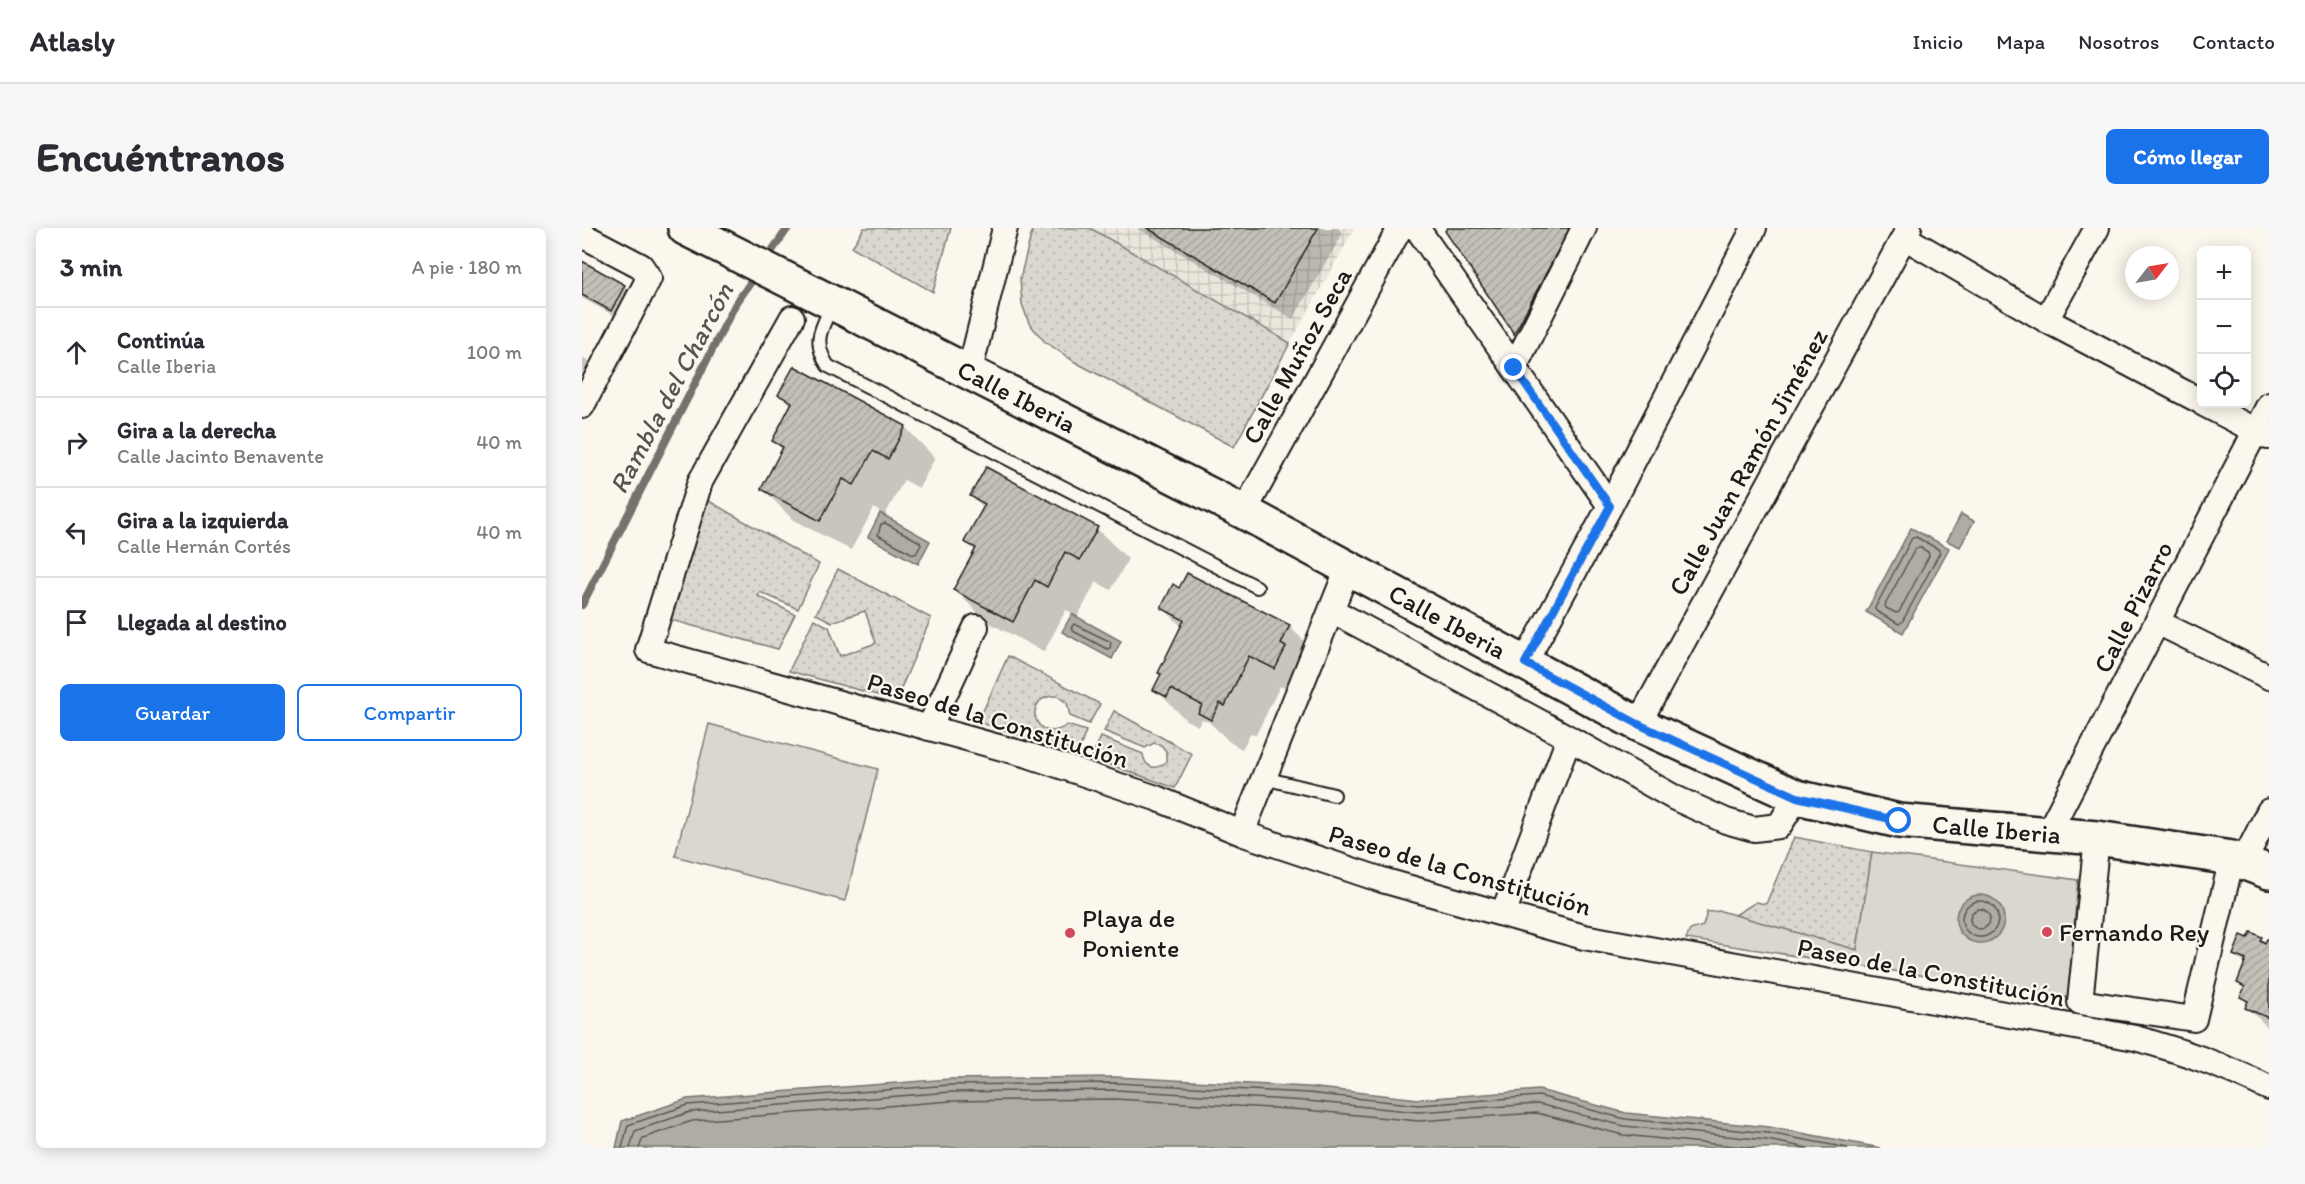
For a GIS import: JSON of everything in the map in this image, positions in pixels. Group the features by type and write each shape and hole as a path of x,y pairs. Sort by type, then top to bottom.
{"main road":[{"name":"Calle Iberia","path":"685,228 796,303 833,304 1244,512 1638,724 1797,797 1899,821 2097,838 2248,864"}],"street":[{"path":"969,374 1005,228"},
{"name":"Calle Muñoz Seca","path":"1244,512 1400,228"},
{"path":"1417,228 1610,506"},
{"path":"1514,368 1584,228"},
{"path":"1525,663 1610,506 1754,228"},
{"path":"2046,320 2097,228"},
{"path":"1906,233 2046,320 2197,400"},
{"name":"Calle Juan Ramón Jiménez","path":"1638,724 1906,233"},
{"path":"582,235 641,266 649,278 582,406"},
{"name":"Paseo de la Constitución","path":"796,303 700,482 648,650 1031,756 1156,798 1244,834 1382,880 1584,938 2135,1038 2187,1052 2226,1067 2269,1088"},
{"name":"Calle Pizarro","path":"2047,835 2157,622 2262,434 2269,405"},
{"path":"2213,408 2262,434"},
{"path":"1244,834 1348,568"},
{"path":"1331,610 1569,738 1675,798 1726,821 1754,829 1779,826 1797,797"},
{"path":"2157,622 2269,677"},
{"path":"929,728 976,627"},
{"path":"1503,914 1569,738"},
{"path":"2097,838 2080,1002 2194,1019 2269,811"}],"lane":[{"path":"833,304 821,330 819,342 820,353 828,366 1257,587"},
{"path":"1264,778 1334,795"}],"shaded area":[{"path":"864,228 951,228 933,292 852,247"},
{"path":"1033,228 1090,228 1290,343 1234,447 1075,362 1044,341 1029,323 1022,304 1020,278"},
{"path":"1090,228 1355,228 1290,343"},
{"path":"707,500 819,564 798,609 760,592 758,596 795,614 778,649 671,620"},
{"path":"838,569 931,618 896,700 789,671 814,619 829,627 840,656 876,643 865,611 832,622 816,614"},
{"path":"1008,656 1100,704 1089,724 1070,716 1067,703 1057,696 1045,698 1038,703 1035,710 1036,718 1046,730 1056,730 1067,725 1086,731 1078,753 978,722"},
{"path":"1114,711 1192,754 1175,788 1091,758 1101,737 1143,754 1151,767 1158,767 1166,762 1166,751 1161,745 1154,743 1145,748 1104,731"},
{"path":"709,724 878,769 845,901 675,856"},
{"path":"1794,837 1872,852 1857,950 1735,915 1756,902 1766,904"},
{"path":"1872,852 2078,880 2068,998 1686,939 1690,930 1703,926 1707,912 1721,911 1857,950"}],"water":[{"path":"880,513 930,541 918,564 868,537"},
{"path":"1961,514 1974,521 1960,547 1947,541"},
{"path":"1911,528 1949,548 1903,633 1866,612"},
{"path":"1072,614 1121,641 1112,659 1062,632"},
{"path":"1980,895 1997,902 2004,919 1997,936 1980,943 1963,936 1956,919 1963,902"},
{"path":"1116,1077 1308,1087 1419,1099 1539,1090 1626,1113 1769,1127 1881,1148 616,1148 622,1121 687,1099 950,1079"}],"building":[{"path":"1147,228 1318,228 1275,303"},
{"path":"1447,228 1570,228 1514,334 1445,231"},
{"path":"582,261 625,285 611,311 582,295"},
{"path":"794,366 906,426 888,459 873,451 854,485 843,479 820,521 761,489 783,447 772,441 792,402 778,395"},
{"path":"986,467 1098,527 1080,560 1065,552 1047,587 1035,580 1013,622 953,590 976,548 964,542 985,504 970,496"},
{"path":"1187,573 1290,625 1281,644 1286,647 1275,669 1249,656 1225,706 1220,703 1211,720 1198,713 1202,705 1171,689 1167,697 1153,690 1161,674 1158,673 1184,620 1161,608 1173,584 1179,588"},
{"path":"2251,932 2262,937 2260,940 2265,943 2269,939 2269,1018 2245,1008 2248,1001 2240,997 2245,987 2237,983 2246,960 2233,955 2241,935 2248,938"}],"waterway":[{"name":"Rambla del Charcón","path":"764,262 788,228"},
{"name":"Rambla del Charcón","path":"582,605 735,305 757,273"}],"place":[{"name":"Fernando Rey","path":"2047,932"},
{"name":"Playa de Poniente","path":"1070,933"}],"route":[{"path":"1514,368 1610,506 1525,663 1638,724 1797,797 1899,821"}]}
